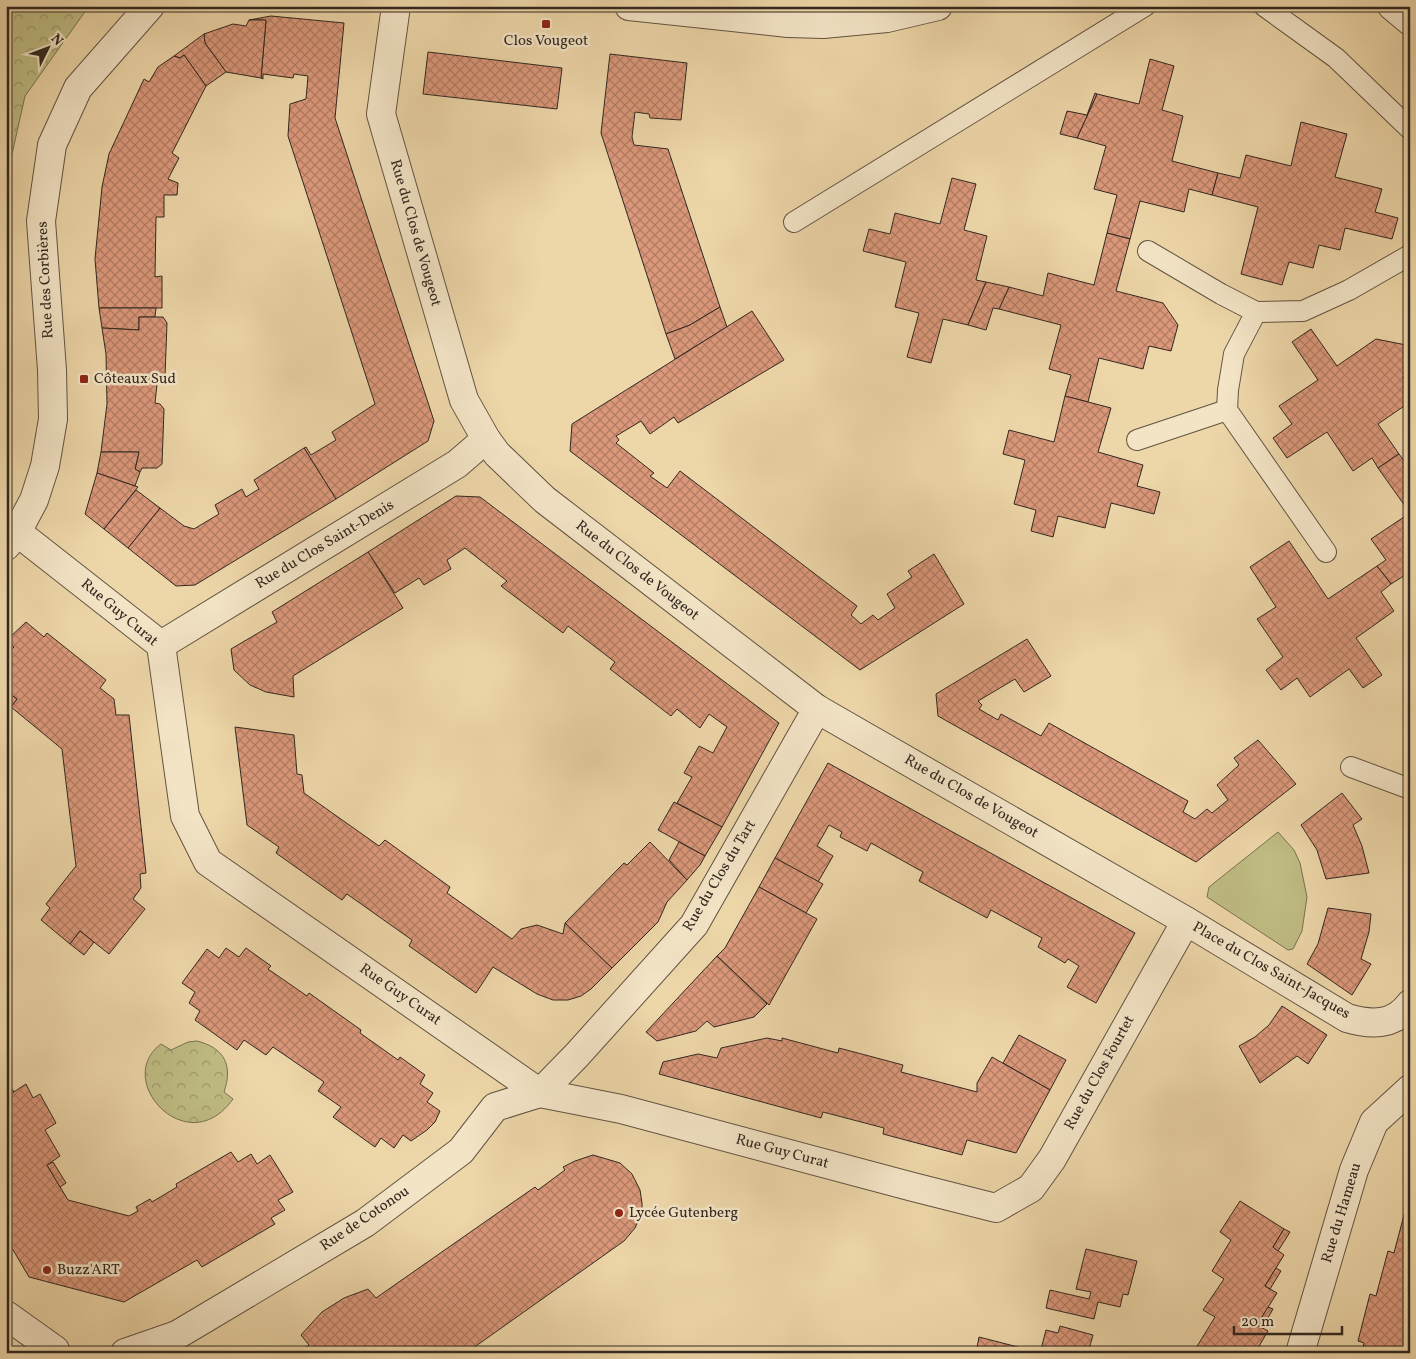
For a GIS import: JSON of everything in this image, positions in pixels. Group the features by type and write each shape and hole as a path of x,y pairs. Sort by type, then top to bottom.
{"street":[{"name":"Rue des Corbières","path":"12,539 34,500 45,466 52,419 52,370 41,221 52,145 78,88 150,6"},
{"name":"Rue du Clos de Vougeot","path":"396,6 381,114 464,400 486,440 497,454 545,500 817,709 1186,921"},
{"path":"629,6 788,23 824,24 887,18 938,6"},
{"path":"1392,6 1410,21"},
{"name":"Rue du Clos Saint-Denis","path":"161,645 457,464 486,440"},
{"name":"Rue Guy Curat","path":"12,539 161,645 185,816 208,862 540,1093 621,1109 996,1208"},
{"name":"Rue du Clos du Tart","path":"540,1093 694,926 817,709"},
{"name":"Place du Clos Saint-Jacques","path":"1186,921 1347,1018 1365,1023 1393,1020 1410,1004"},
{"name":"Rue du Clos Fourtet","path":"996,1208 1032,1188 1052,1158 1186,921"},
{"name":"Rue du Hameau","path":"1300,1353 1357,1162 1374,1122 1410,1089"},
{"name":"Rue de Cotonou","path":"126,1353 169,1344 365,1223 461,1151 495,1107 540,1093"},
{"path":"6,1315 51,1352"}],"lane":[{"path":"794,222 1145,6"},
{"path":"1264,6 1336,58 1410,129"},
{"path":"1148,251 1221,294 1256,312 1302,311 1348,290 1410,255"},
{"path":"1256,312 1234,354 1227,410 1326,552"},
{"path":"1137,440 1227,410"},
{"path":"1351,767 1410,789"}],"green space":[{"path":"6,6 89,6 25,96 6,181"},
{"path":"1278,832 1294,850 1300,863 1307,897 1302,931 1293,949 1288,950 1207,897 1209,887"},
{"path":"197,1041 214,1048 224,1059 228,1074 224,1092 233,1099 215,1116 196,1122 178,1119 162,1109 150,1094 145,1077 148,1059 161,1044 171,1050 188,1042"}],"building":[{"path":"271,16 344,23 335,118 434,421 428,441 336,499 304,448 306,447 311,455 336,440 332,432 375,404 288,136 290,104 306,99 308,76 294,74 293,78 263,74 263,79 261,78 266,20 249,20"},
{"path":"249,20 266,20 261,78 226,72 205,43 204,34 233,24 246,26"},
{"path":"204,34 205,43 226,72 206,86 184,55 180,58 174,56"},
{"path":"428,52 562,68 557,109 423,94"},
{"path":"610,54 687,63 681,120 650,118 649,114 635,112 632,137 634,145 668,149 720,307 690,325 666,334 601,133"},
{"path":"184,55 206,86 172,153 179,158 168,179 178,183 177,195 164,195 164,217 156,217 155,277 162,276 162,308 99,308 95,259 102,187 109,154 144,79 149,82 158,67 174,56 180,58"},
{"path":"1150,59 1174,66 1162,110 1183,116 1172,161 1218,173 1212,195 1189,189 1184,212 1140,201 1130,239 1107,233 1117,195 1094,189 1106,146 1077,138 1097,94 1139,104"},
{"path":"1095,93 1097,94 1077,138 1060,134 1067,111 1087,115"},
{"path":"1301,122 1347,134 1335,177 1382,189 1375,212 1398,218 1392,239 1345,228 1340,250 1319,245 1313,268 1289,262 1282,285 1241,274 1258,207 1212,195 1218,173 1240,178 1246,155 1291,166"},
{"path":"952,178 976,184 964,230 987,236 976,280 986,282 968,325 943,319 931,363 907,357 919,313 895,307 906,262 863,251 869,229 890,234 895,213 940,224"},
{"path":"1107,233 1130,239 1116,291 1163,303 1178,325 1171,351 1149,346 1143,369 1099,358 1088,402 1065,396 1071,375 1049,369 1061,325 999,309 1009,287 1043,296 1048,273 1094,285"},
{"path":"986,282 1009,287 999,309 993,308 986,330 968,325"},
{"path":"720,307 727,327 675,359 666,334 690,325"},
{"path":"99,308 156,308 155,317 139,317 139,330 102,328"},
{"path":"752,311 784,360 678,423 674,417 650,434 641,421 616,436 619,440 616,443 654,473 650,476 667,488 680,471 857,606 851,615 861,624 873,615 878,620 895,608 887,594 912,577 908,571 934,554 964,604 860,670 570,451 572,424"},
{"path":"139,317 163,317 167,323 165,376 157,384 155,403 160,404 164,409 162,464 157,468 142,468 140,472 135,469 139,452 101,452 107,404 106,354 102,328 139,330"},
{"path":"1311,329 1337,366 1376,339 1406,345 1410,350 1410,372 1403,377 1410,388 1410,402 1378,424 1399,454 1378,468 1372,458 1353,471 1327,432 1287,458 1273,438 1292,424 1279,406 1318,380 1292,342"},
{"path":"1065,396 1111,408 1098,452 1143,465 1137,486 1160,492 1154,514 1111,503 1105,528 1058,516 1053,537 1031,531 1036,510 1014,504 1025,460 1003,454 1009,430 1054,442"},
{"path":"304,448 336,499 195,585 176,586 128,548 160,508 184,526 194,529 219,514 215,505 242,489 246,497 259,489 254,480"},
{"path":"101,452 139,452 135,469 140,472 135,486 97,473"},
{"path":"1399,454 1410,469 1410,513 1378,468"},
{"path":"97,473 138,487 104,529 85,514"},
{"path":"136,490 160,508 128,548 104,529"},
{"path":"456,496 480,497 779,723 722,827 677,803 692,777 684,773 699,746 713,753 727,727 709,714 700,728 677,709 671,716 610,669 615,662 568,626 563,633 501,586 507,581 465,548 447,560 451,569 424,585 419,578 395,593 368,552"},
{"path":"1410,513 1410,572 1391,584 1377,566 1386,560 1371,539"},
{"path":"1289,541 1328,599 1377,566 1391,584 1381,592 1394,611 1356,638 1382,675 1363,688 1349,669 1310,697 1297,678 1281,690 1266,670 1283,657 1257,619 1276,607 1250,567"},
{"path":"368,552 403,608 293,676 294,697 266,692 250,685 234,670 231,649 277,622 272,612"},
{"path":"26,622 44,637 47,633 106,680 100,688 114,699 116,715 129,715 146,873 140,874 141,888 133,899 145,909 109,954 80,931 70,944 41,920 50,908 46,904 76,866 62,749 11,707 17,699 6,691 6,672 13,664 6,659 6,655 14,647 7,640"},
{"path":"1027,639 1051,676 1024,692 1015,679 978,701 982,705 979,709 998,720 1001,714 1041,736 1049,723 1188,801 1183,812 1195,819 1207,809 1212,813 1228,800 1217,785 1239,765 1234,758 1258,740 1296,784 1196,862 938,716 936,694"},
{"path":"6,691 17,699 11,707 6,704"},
{"path":"235,727 294,735 297,774 302,775 304,793 379,846 385,840 450,887 447,893 512,939 521,929 537,925 563,934 565,923 612,968 591,989 581,996 568,1000 553,1000 537,994 493,967 476,993 409,946 412,940 347,894 342,900 276,853 279,847 247,825"},
{"path":"828,763 1135,933 1096,1003 1067,987 1079,966 1068,959 1065,963 1038,947 1042,938 991,910 987,918 919,881 923,872 871,843 867,851 840,837 842,832 829,825 817,846 833,856 818,882 775,858"},
{"path":"1342,793 1362,819 1353,825 1362,846 1369,873 1326,879 1317,850 1301,825"},
{"path":"674,802 722,827 705,856 658,830"},
{"path":"650,842 687,880 667,902 658,922 612,968 565,923 624,863 627,865"},
{"path":"679,842 705,856 687,880 669,860"},
{"path":"775,858 823,884 806,913 759,887"},
{"path":"759,887 817,919 769,1005 717,956 725,948"},
{"path":"1328,908 1371,914 1369,932 1361,959 1371,964 1352,995 1307,964 1318,944"},
{"path":"80,931 94,942 84,955 70,944"},
{"path":"226,948 239,957 246,948 271,966 268,969 307,996 309,993 361,1030 360,1033 398,1060 400,1057 425,1075 420,1084 433,1093 427,1102 440,1111 435,1122 411,1141 403,1135 394,1148 381,1138 375,1147 333,1117 341,1107 318,1091 324,1082 273,1047 266,1055 244,1040 237,1050 195,1020 200,1011 189,1003 195,992 182,983 207,949 219,958"},
{"path":"717,956 767,1004 754,1017 714,1027 707,1021 696,1031 657,1041 646,1032"},
{"path":"1282,1006 1327,1035 1308,1064 1297,1056 1260,1083 1239,1046 1255,1037 1269,1025"},
{"path":"1019,1035 1066,1060 1050,1090 1003,1063"},
{"path":"767,1038 782,1041 782,1038 838,1053 839,1048 903,1065 901,1072 977,1092 977,1083 992,1057 1050,1090 1016,1153 967,1140 962,1155 883,1134 884,1128 823,1112 821,1118 659,1074 663,1062 698,1054 717,1058 721,1048"},
{"path":"6,1079 14,1092 6,1097"},
{"path":"26,1084 33,1098 40,1094 56,1123 45,1130 60,1156 47,1165 68,1200 129,1216 138,1211 136,1207 150,1199 152,1202 177,1187 176,1184 231,1152 238,1162 251,1154 257,1164 270,1155 293,1192 278,1200 285,1210 271,1218 275,1224 202,1267 197,1260 124,1302 29,1277 6,1238 6,1097"},
{"path":"593,1155 620,1163 632,1174 640,1190 642,1203 642,1213 635,1228 624,1241 466,1353 297,1353 309,1345 301,1335 322,1312 344,1298 368,1289 376,1298 535,1187 538,1190 565,1170 563,1167"},
{"path":"53,1162 66,1183 60,1187 47,1165"},
{"path":"1410,1192 1410,1332 1405,1353 1362,1353 1364,1343 1358,1341 1370,1294 1376,1296 1388,1251 1394,1253"},
{"path":"1240,1201 1284,1229 1273,1247 1284,1255 1265,1286 1277,1293 1257,1325 1268,1331 1255,1353 1204,1353 1196,1348 1215,1317 1203,1310 1224,1279 1212,1271 1231,1240 1220,1232"},
{"path":"1284,1229 1290,1232 1278,1251 1273,1247"},
{"path":"1086,1249 1137,1261 1128,1295 1123,1294 1120,1307 1098,1302 1094,1319 1046,1308 1050,1290 1089,1299 1091,1292 1076,1289"},
{"path":"1276,1268 1281,1271 1270,1289 1265,1286"},
{"path":"1268,1307 1273,1309 1262,1328 1257,1325"},
{"path":"1060,1326 1093,1335 1088,1353 1040,1353 1046,1330 1058,1333"},
{"path":"979,1337 1018,1347 1017,1353 976,1353"}],"place":[{"name":"Clos Vougeot","path":"546,24"},
{"name":"Côteaux Sud","path":"84,379"},
{"name":"Lycée Gutenberg","path":"619,1213"},
{"name":"Buzz'ART","path":"47,1270"}]}
